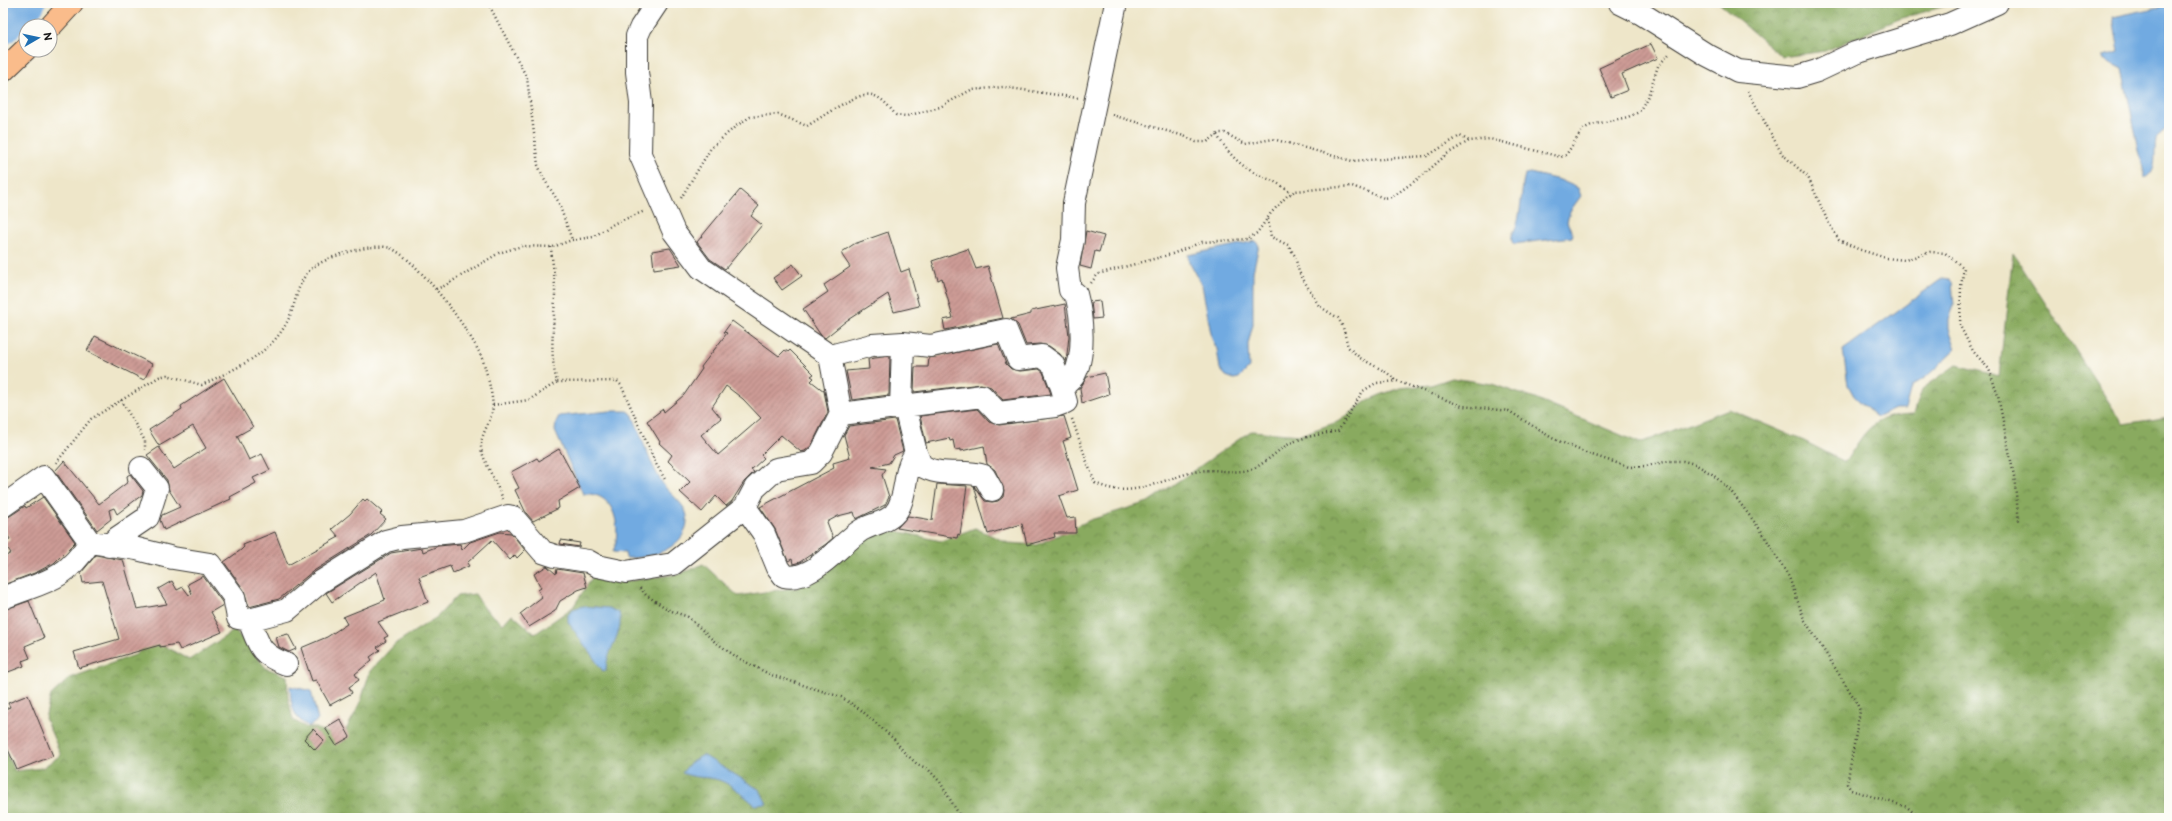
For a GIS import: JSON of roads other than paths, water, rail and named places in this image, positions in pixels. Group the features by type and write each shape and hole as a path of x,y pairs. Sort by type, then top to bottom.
{"highway":[{"path":"58,18 72,3"},
{"path":"3,71 18,57"}],"street":[{"path":"3,506 44,477 100,544 137,549 173,558 210,564 234,597 238,618 248,620 287,610 319,583 386,541 402,537 464,531 508,516 513,517 543,552 626,572 673,564 745,507 756,488 776,469 811,463 821,453 841,414 830,356 701,268 674,232 640,154 641,103 636,48 641,27 657,3"},
{"path":"841,414 982,396 998,413 1055,406 1064,395 1073,376 1082,334 1082,315 1076,294 1070,290 1067,268 1073,240 1074,203 1116,3"},
{"path":"1620,3 1642,14 1707,55 1738,71 1797,77 1817,71 1855,53 1950,24 1997,3"},
{"path":"830,356 872,345 903,343 931,346 1006,330 1018,359 1042,356 1053,364 1064,395"},
{"path":"903,343 903,407 916,453 921,465 926,469 960,473 975,473 984,476 992,490"},
{"path":"745,507 764,534 778,568 784,576 801,575 826,562 861,530 895,514 899,506 908,467 916,453"},
{"path":"3,598 43,584 61,575 80,558 100,544 117,538 148,517 157,488 141,468"},
{"path":"248,620 262,650 269,658 286,664"}],"water":[{"path":"2169,5 2169,126 2157,137 2154,165 2150,174 2145,178 2122,69 2103,59 2103,56 2119,52 2113,17"},
{"path":"1530,173 1560,180 1578,188 1581,196 1570,211 1567,222 1573,234 1572,237 1513,244 1512,236 1519,218 1525,174"},
{"path":"1255,241 1259,245 1253,272 1253,324 1248,344 1249,368 1239,378 1234,379 1226,376 1220,369 1217,349 1212,339 1202,285 1189,262 1188,255"},
{"path":"1943,278 1949,279 1952,282 1954,306 1949,319 1949,328 1956,349 1926,377 1911,387 1905,409 1895,409 1878,417 1875,416 1854,396 1848,385 1843,350"},
{"path":"610,411 627,411 632,414 658,476 666,488 686,511 686,527 682,536 675,544 657,554 636,558 626,558 625,553 613,552 617,533 614,513 603,499 594,495 583,494 555,431 556,422 559,416"},
{"path":"583,606 609,608 619,613 620,627 609,655 606,670 603,671 568,622 568,615 573,609"},
{"path":"290,686 311,691 318,720 309,727 299,719 294,710"},
{"path":"703,755 760,790 767,804 755,805 734,788 719,780 682,773 690,763"}],"waterway":[{"path":"3,29 30,3"}]}
